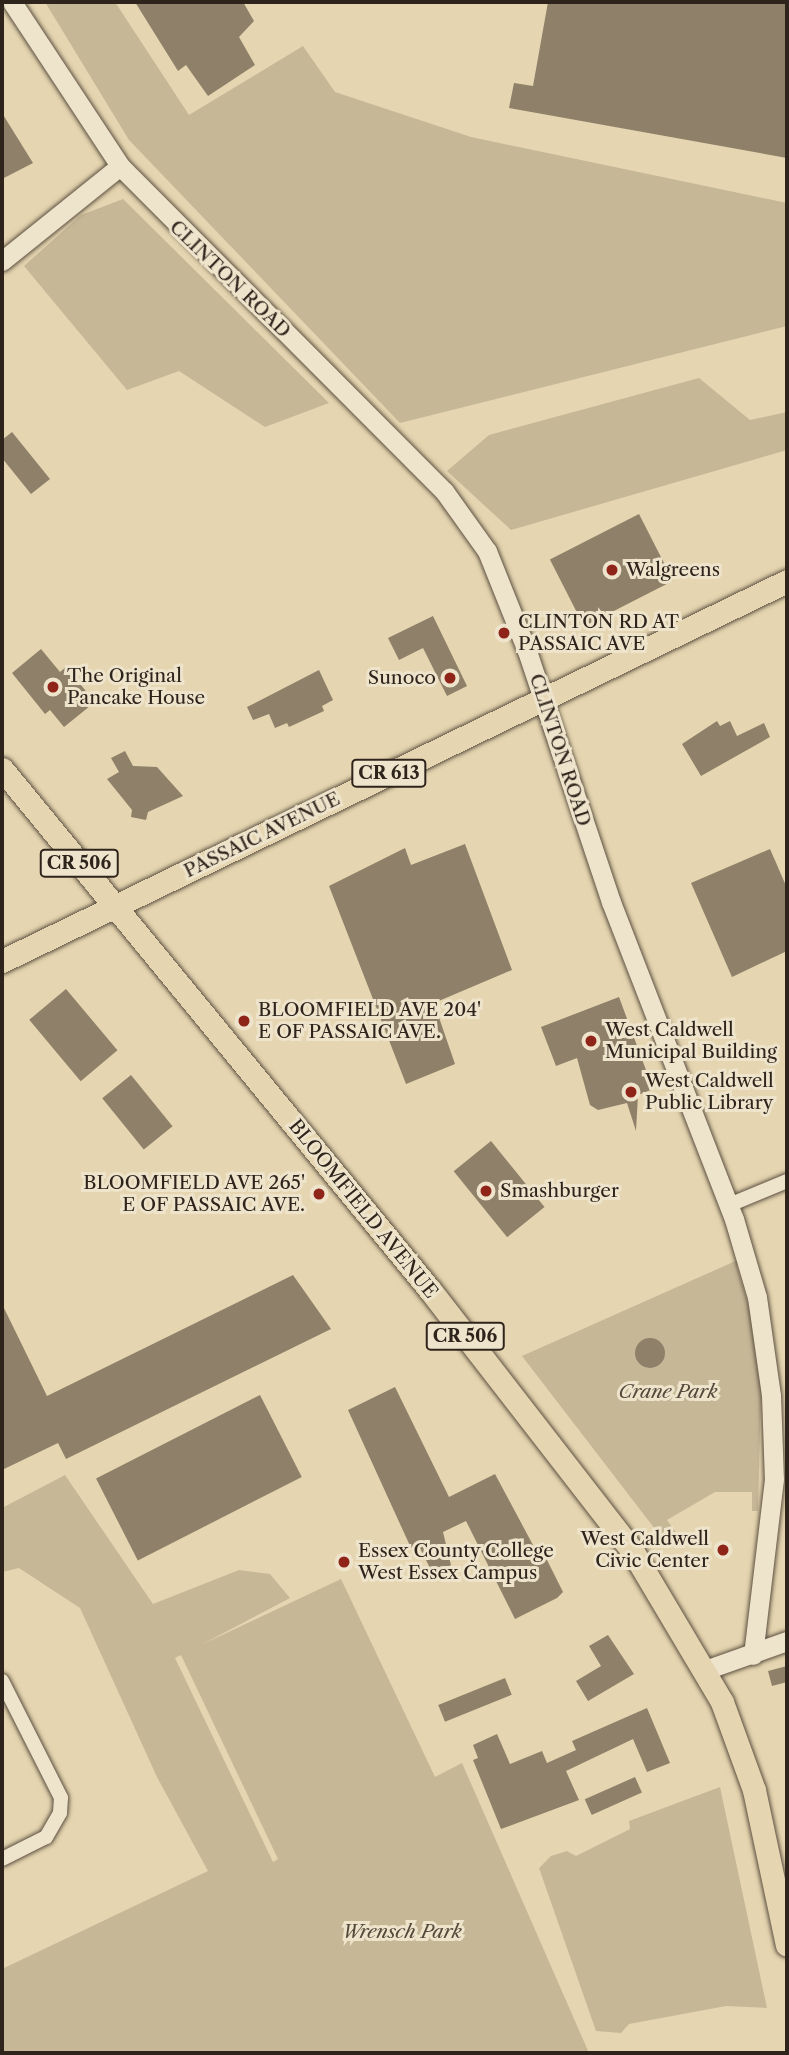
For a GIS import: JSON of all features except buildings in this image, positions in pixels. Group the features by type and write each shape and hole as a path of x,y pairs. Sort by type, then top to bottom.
{"main road":[{"name":"PASSAIC AVENUE","path":"2,961 787,581"},
{"name":"BLOOMFIELD AVENUE","path":"2,769 608,1517 705,1670 747,1768 787,1945"}],"street":[{"name":"CLINTON ROAD","path":"12,2 120,166 472,523 506,595 611,902 729,1206 757,1297 773,1416 771,1520 752,1655"},
{"path":"2,261 120,166"},
{"path":"729,1206 787,1181"},
{"path":"705,1670 787,1641"},
{"path":"2,1681 61,1798 58,1819 46,1837 2,1860"}],"green space":[{"path":"45,2 115,2 189,115 303,46 335,92 471,137 787,203 787,326 400,423 129,140"},
{"path":"123,199 329,403 265,427 179,371 127,390 24,266 81,215"},
{"path":"699,378 750,420 787,412 787,450 511,530 447,471 489,435"},
{"name":"Crane Park","path":"740,1259 737,1267 762,1351 758,1511 752,1511 752,1492 715,1492 667,1520 678,1535 668,1546 522,1356"},
{"name":"Wrensch Park","path":"65,1475 153,1604 239,1570 270,1574 290,1598 201,1645 341,1579 435,1777 462,1763 589,2053 2,2053 2,1969 208,1871 157,1777 80,1608 19,1568 2,1572 2,1508","holes":["181,1655 278,1859 273,1862 175,1658"]},
{"path":"720,1787 767,2008 726,2006 629,2024 621,2033 596,2031 539,1868 551,1856 567,1851 576,1856 630,1829 629,1821"}],"place":[{"name":"Walgreens","path":"612,570"},
{"name":"CLINTON RD AT PASSAIC AVE","path":"504,633"},
{"name":"Sunoco","path":"450,678"},
{"name":"The Original Pancake House","path":"53,687"},
{"name":"BLOOMFIELD AVE 204' E OF PASSAIC AVE.","path":"244,1021"},
{"name":"West Caldwell Municipal Building","path":"591,1041"},
{"name":"West Caldwell Public Library","path":"631,1092"},
{"name":"Smashburger","path":"486,1191"},
{"name":"BLOOMFIELD AVE 265' E OF PASSAIC AVE.","path":"319,1194"},
{"name":"West Caldwell Civic Center","path":"723,1550"},
{"name":"Essex County College West Essex Campus","path":"344,1562"}]}
